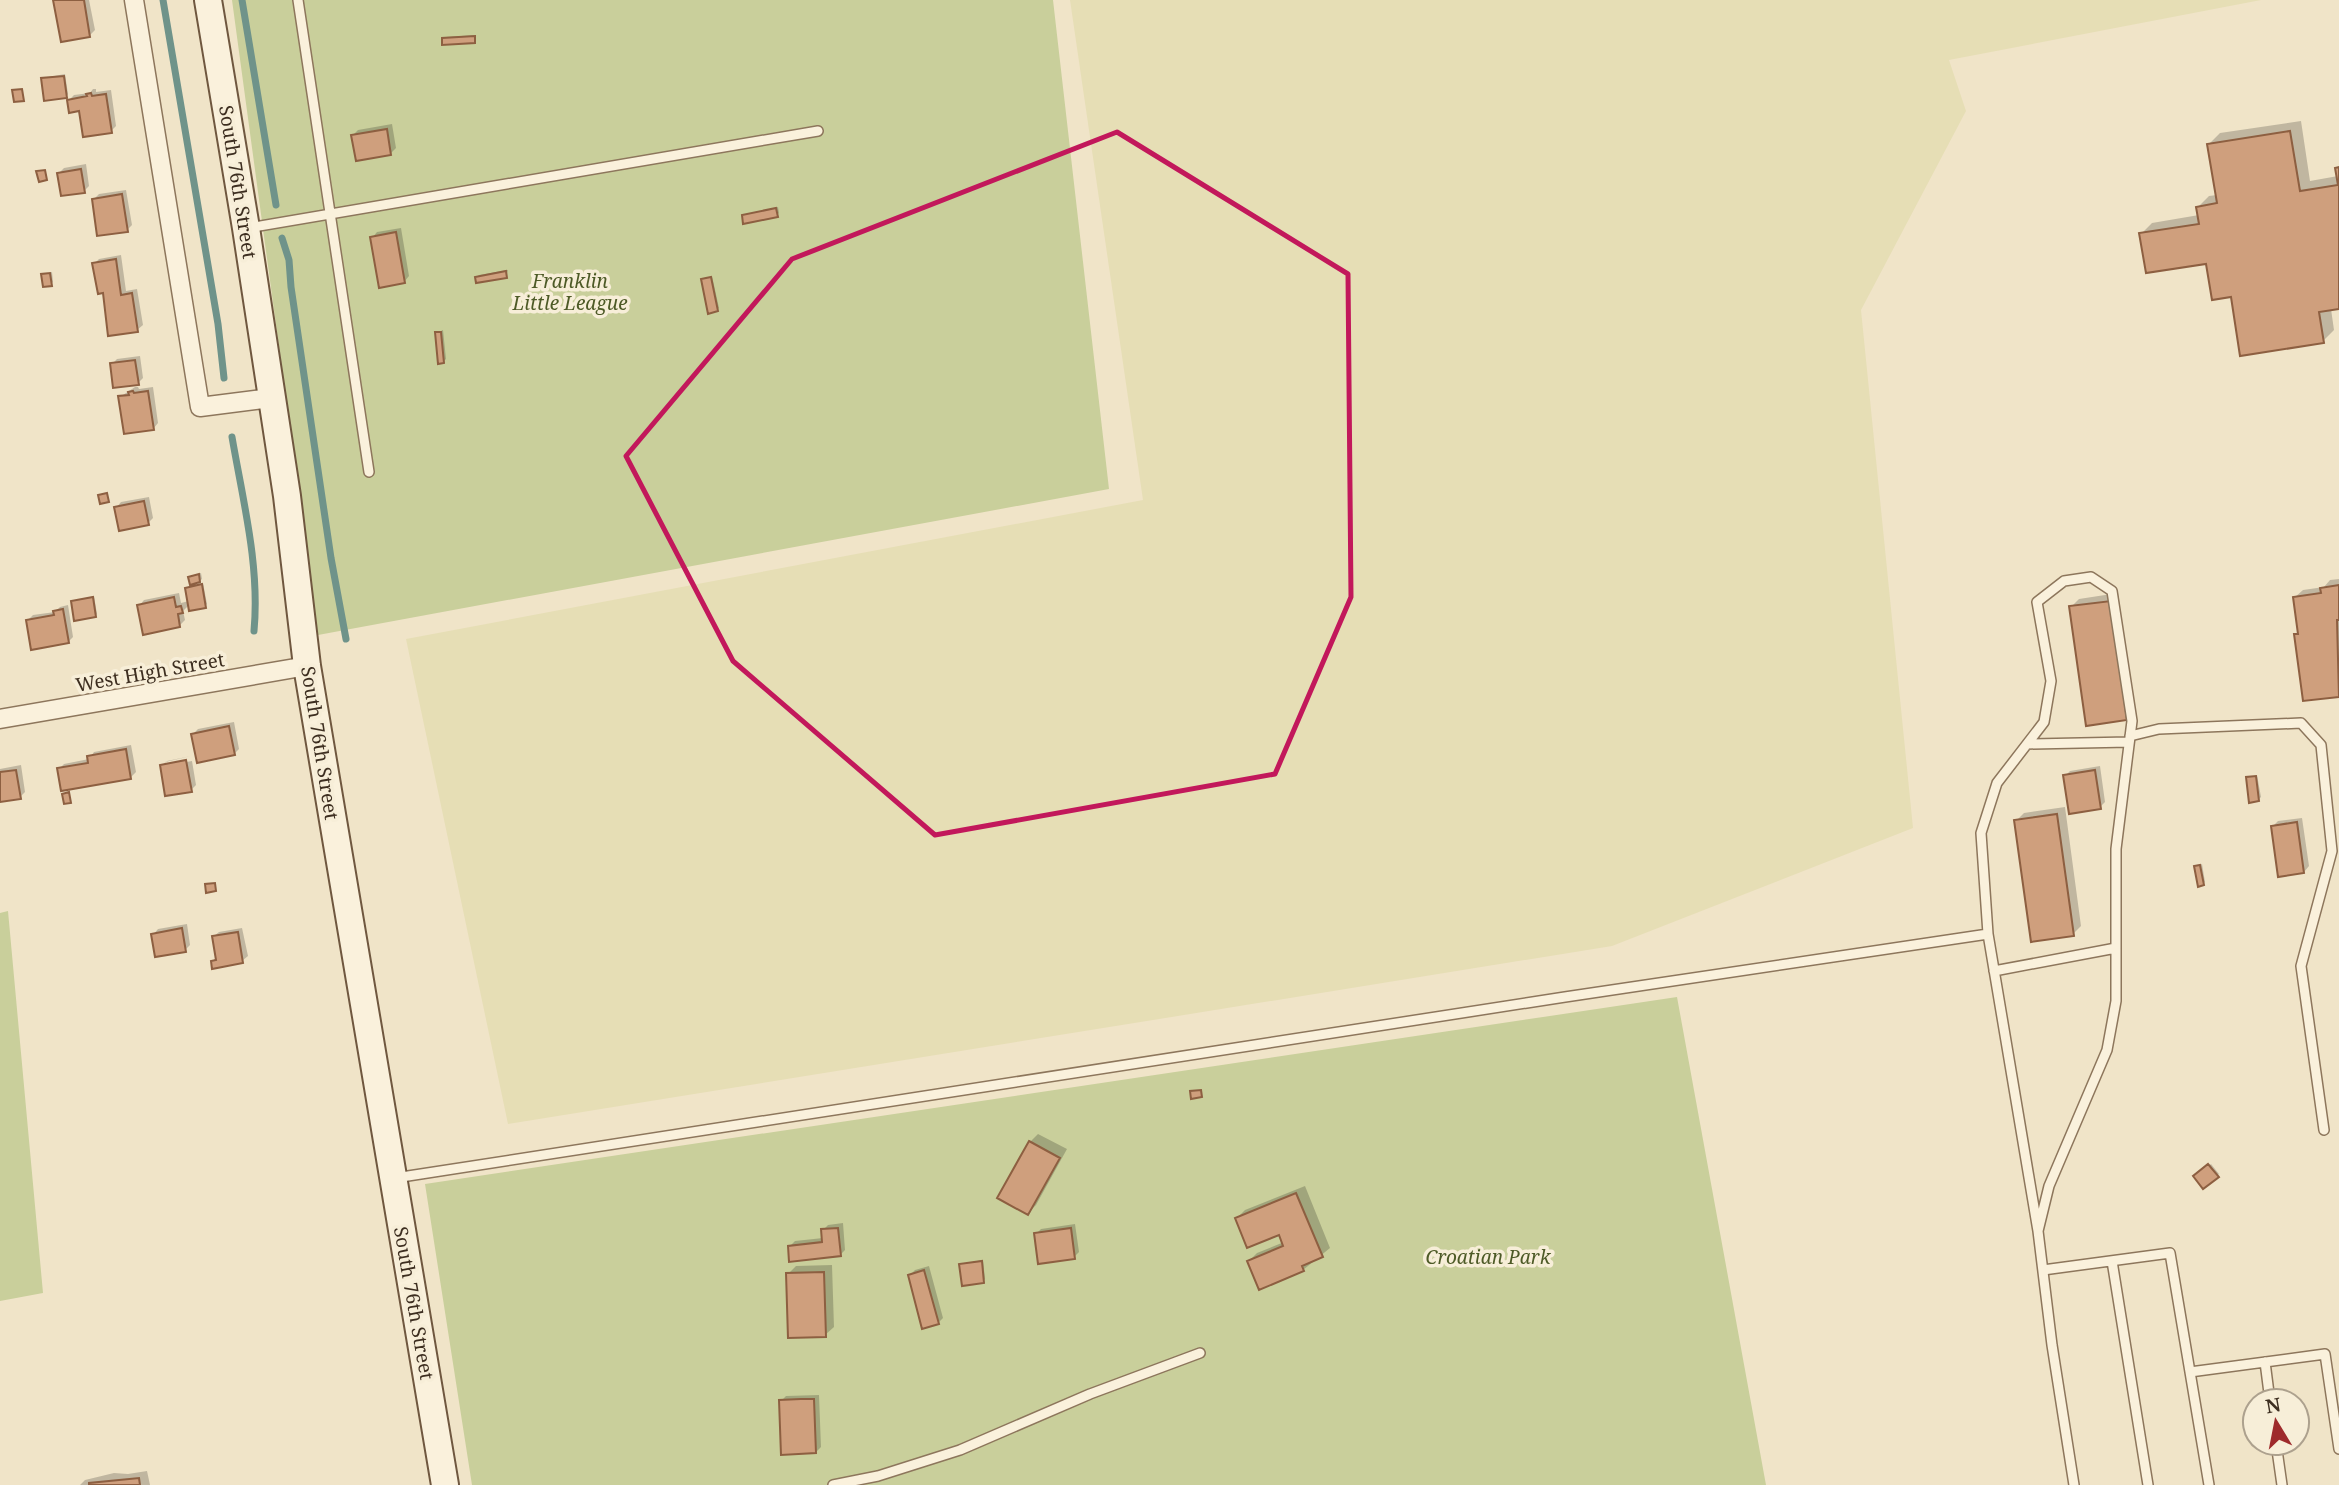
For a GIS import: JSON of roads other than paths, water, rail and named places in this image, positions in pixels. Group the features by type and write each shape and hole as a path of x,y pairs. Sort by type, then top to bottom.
{"main road":[{"name":"South 76th Street","path":"208,0 246,228 286,496 307,666 445,1485"}],"street":[{"path":"134,0 200,407 271,398"},
{"name":"West High Street","path":"0,719 307,666"}],"lane":[{"path":"298,0 369,472"},
{"path":"246,228 818,131"},
{"path":"2038,1231 2049,1186 2107,1050 2116,1000 2116,849 2132,721 2112,591 2091,577 2064,581 2037,602 2051,681 2044,722 1997,783 1981,833 1988,934 2038,1231 2052,1345 2074,1485"},
{"path":"2027,744 2130,739 2159,729 2301,723 2321,745 2332,851 2301,966 2324,1130"},
{"path":"393,1178 1988,934"},
{"path":"1994,971 2116,948"},
{"path":"2043,1270 2170,1253 2209,1485"},
{"path":"2112,1261 2148,1485"},
{"path":"833,1485 878,1476 960,1450 1090,1394 1200,1353"},
{"path":"2190,1371 2325,1354 2339,1449"},
{"path":"2265,1362 2268,1387"},
{"path":"2278,1457 2281,1485"}],"waterway":[{"path":"163,0 218,324 224,378"},
{"path":"242,0 276,205"},
{"path":"282,238 289,260 331,558 346,639"},
{"path":"232,437 253,558 254,631"}],"park label":[{"name":"Franklin Little League","path":"570,292"},
{"name":"Croatian Park","path":"1488,1257"}]}
